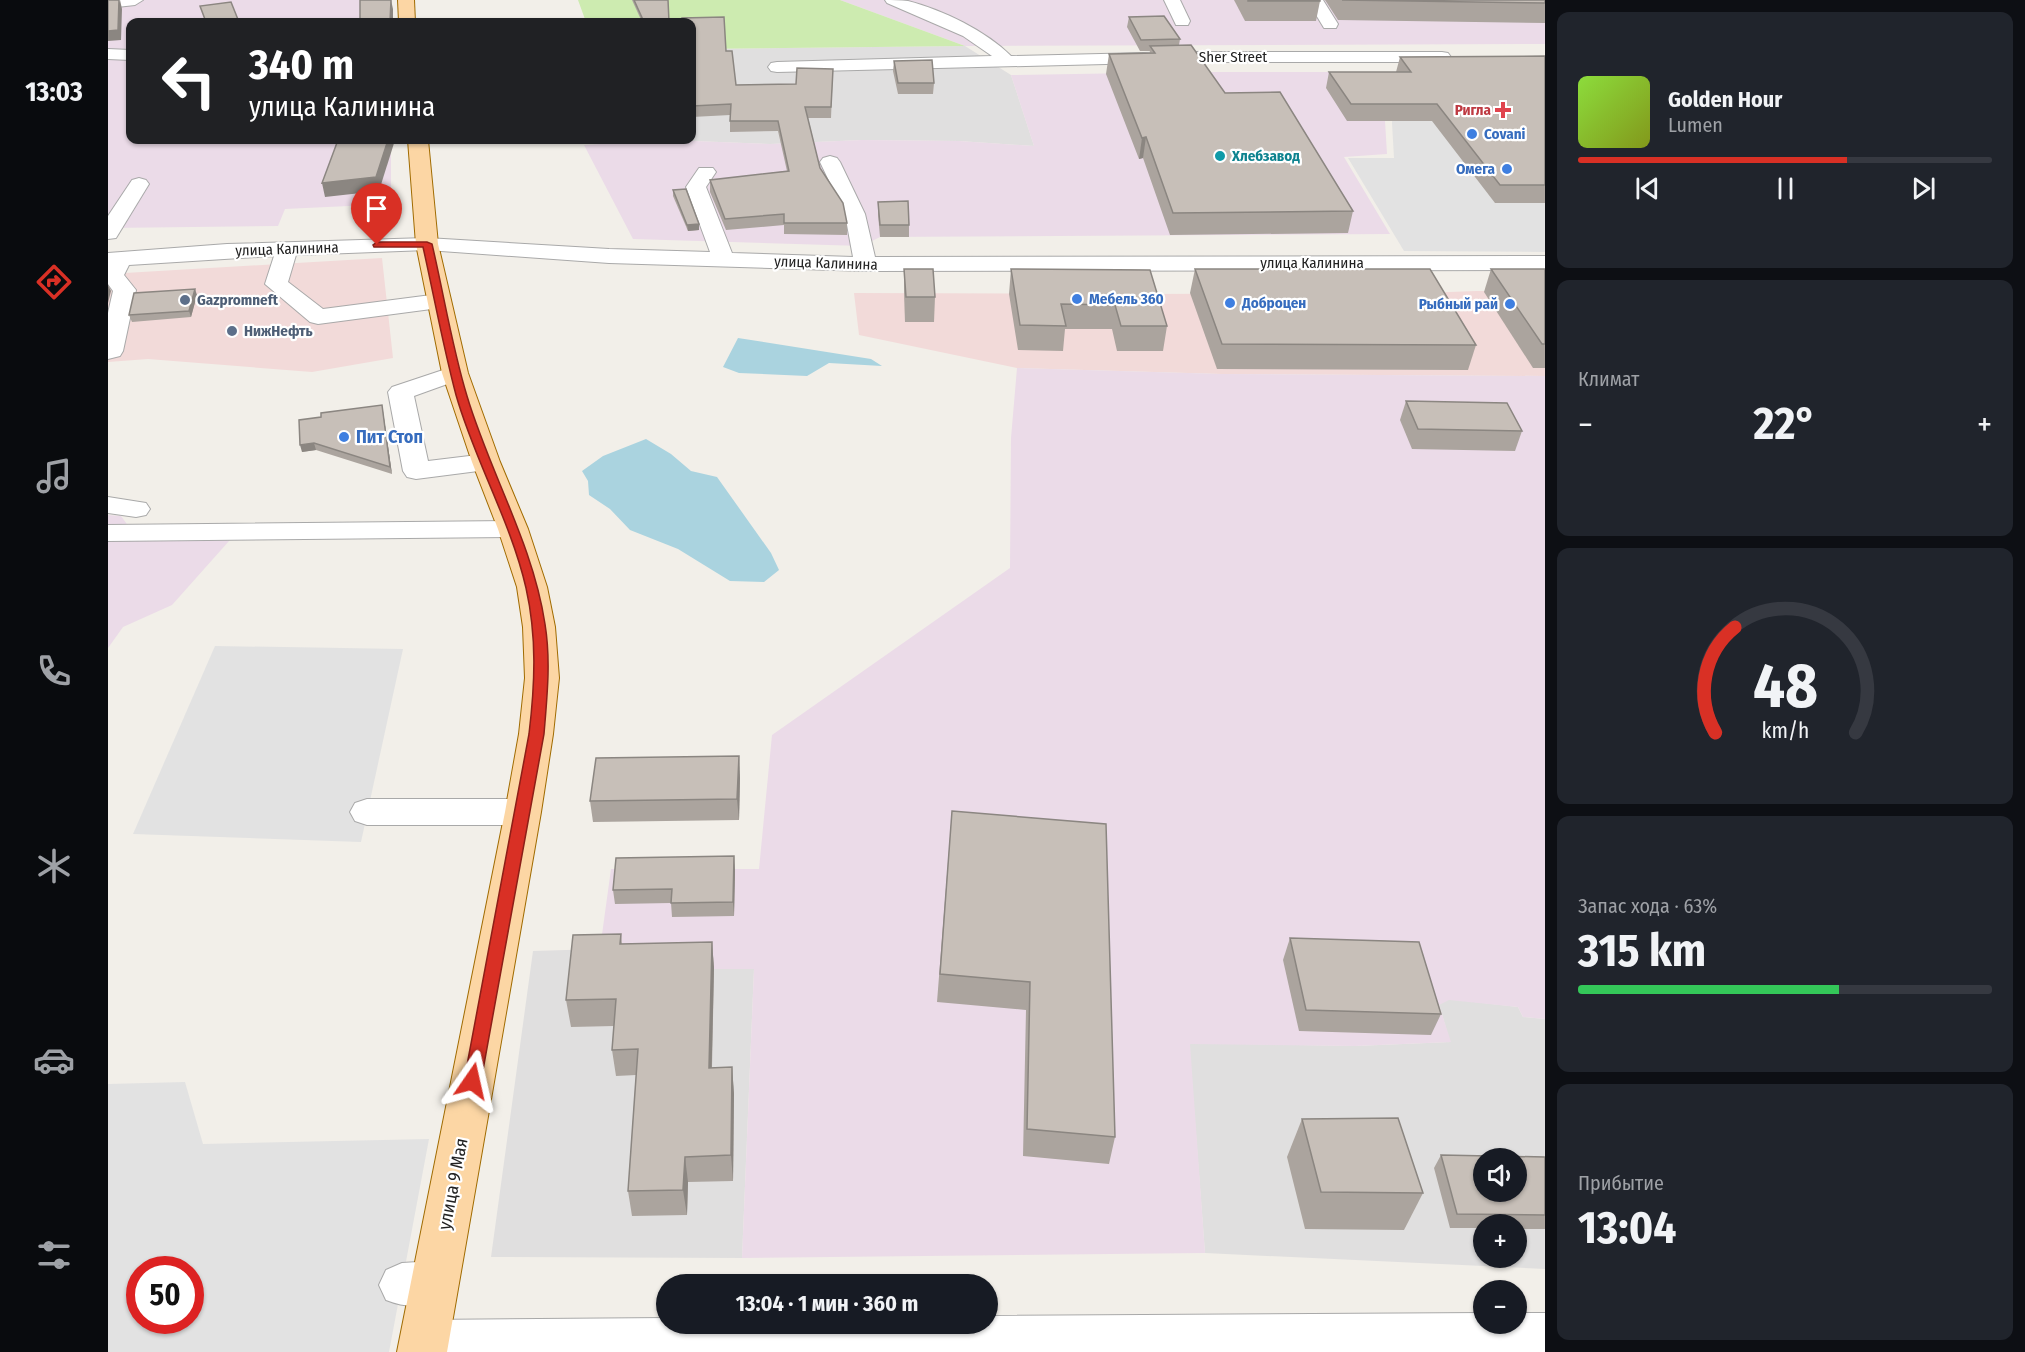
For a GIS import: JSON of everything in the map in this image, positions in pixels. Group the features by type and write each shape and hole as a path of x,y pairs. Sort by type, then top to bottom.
{"main road":[{"path":"406,0 407,18"},
{"name":"улица 9 Мая","path":"417,144 427,244 455,373 532,587 539,627 542,678 536,734 523,812 418,1284 423,1347"}],"street":[{"path":"108,3 135,0"},
{"path":"893,0 980,37 994,46 1007,62"},
{"path":"1172,0 1182,21"},
{"path":"1315,0 1330,24"},
{"path":"108,54 126,55"},
{"name":"Sher Street","path":"777,67 1186,57 1462,57"},
{"path":"830,162 855,214 866,264"},
{"path":"706,172 696,187 724,260"},
{"path":"108,233 139,184"},
{"name":"улица Калинина","path":"114,260 287,249 427,244 609,256 866,264 1545,263"},
{"path":"287,249 276,285 318,317 439,301"},
{"path":"108,352 111,351 125,290 113,276 114,260"},
{"path":"455,373 401,392 416,471 486,462"},
{"path":"108,505 136,509"},
{"path":"108,533 513,529"},
{"path":"368,812 523,812"},
{"path":"423,1347 759,1346 1545,1336"}],"shaded area":[{"path":"108,0 381,0 383,18 126,18 126,144 391,144 391,204 285,209 278,226 108,228"},
{"path":"840,0 1545,0 1545,44 965,46"},
{"path":"965,46 1011,75 1034,146 959,141 862,140 770,144 696,141 696,49"},
{"path":"1358,72 1385,121 1387,154 1344,157 1390,234 880,237 862,246 633,239 584,145 696,144 696,141 770,144 862,140 959,141 1034,146 1011,75"},
{"path":"1396,73 1545,203 1545,252 1404,251 1348,158 1394,158 1392,123"},
{"path":"382,258 393,358 312,372 148,359 108,362 108,274"},
{"path":"1545,291 1545,376 1222,374 1017,368 859,335 854,293 1147,294"},
{"path":"1017,368 1222,374 1545,376 1545,1019 1523,1017 1518,1007 1449,1000 1439,1005 1451,1042 1355,1046 1190,1044 1205,1253 742,1258 754,969 692,969 600,949 611,869 759,869 772,735 1010,568 1011,438"},
{"path":"108,515 121,516 129,527 237,525 229,541 172,605 123,627 108,648"},
{"path":"215,646 403,649 361,842 133,834"},
{"path":"600,949 692,969 754,969 742,1258 491,1257 533,951"},
{"path":"1449,999 1518,1007 1523,1017 1545,1019 1545,1269 1524,1268 1527,1268 1527,1214 1473,1214 1473,1266 1205,1253 1189,1043 1355,1046 1450,1042 1439,1004"},
{"path":"185,1082 203,1144 429,1139 389,1352 108,1352 108,1084"}],"green space":[{"path":"578,0 840,0 965,46 696,49 696,18 585,18"}],"water":[{"path":"738,338 871,359 882,366 829,363 807,376 739,373 723,367"},
{"path":"646,439 671,454 691,471 717,477 771,553 779,570 764,582 730,581 678,549 630,530 610,509 589,495 588,481 582,471 603,456"}],"building":[{"path":"108,0 119,0 118,30 108,31"},
{"path":"360,0 391,0 390,18 360,18"},
{"path":"634,0 668,0 669,18 642,18"},
{"path":"1320,0 1320,1 1248,1"},
{"path":"1342,0 1545,0 1545,3"},
{"path":"231,2 237,18 204,18 200,6"},
{"path":"1164,16 1180,39 1141,40 1129,17"},
{"path":"724,17 726,51 732,51 736,85 796,84 797,68 833,69 831,107 805,107 820,168 843,203 847,223 784,223 784,214 725,219 710,180 789,171 778,121 730,121 731,104 696,106 696,18 682,18"},
{"name":"Хлебзавод","path":"1191,45 1225,93 1280,92 1353,211 1173,213 1146,137 1142,138 1109,54 1155,53 1150,46"},
{"name":"Омега","path":"1545,56 1545,185 1500,185 1437,104 1351,104 1329,72 1411,72 1400,57"},
{"path":"932,60 934,83 898,83 894,61"},
{"path":"337,144 387,144 376,177 322,183"},
{"path":"686,189 699,224 687,225 673,190"},
{"path":"908,201 909,225 880,225 878,202"},
{"path":"904,269 933,269 935,297 906,297"},
{"path":"1011,269 1150,270 1167,326 1121,326 1115,305 1061,304 1066,326 1020,325"},
{"path":"1195,269 1430,269 1476,345 1222,344"},
{"path":"1491,269 1545,269 1545,344 1542,344"},
{"path":"195,289 189,311 129,315 134,293"},
{"path":"1406,401 1507,403 1522,431 1418,429"},
{"name":"Пит Стоп","path":"382,405 390,467 314,443 300,445 299,420 321,417 321,413"},
{"path":"739,756 737,799 590,801 596,758"},
{"path":"952,811 1106,824 1115,1137 1027,1129 1030,982 940,974"},
{"path":"734,856 733,902 671,903 672,889 613,890 616,858"},
{"path":"621,934 620,944 712,942 709,1068 732,1067 731,1155 685,1157 683,1190 628,1191 638,1049 612,1050 616,999 566,1000 573,935"},
{"path":"1290,938 1419,942 1441,1014 1306,1010"},
{"path":"1398,1118 1423,1193 1321,1192 1302,1119"},
{"path":"1441,1155 1473,1156 1473,1202 1527,1202 1527,1157 1545,1157 1545,1215 1457,1214"}],"place":[{"name":"Ригла","path":"1503,110"},
{"name":"Covani","path":"1472,134"},
{"name":"Хлебзавод","path":"1220,156"},
{"name":"Омега","path":"1507,169"},
{"name":"Мебель 360","path":"1077,299"},
{"name":"Gazpromneft","path":"185,300"},
{"name":"Доброцен","path":"1230,303"},
{"name":"Рыбный рай","path":"1510,304"},
{"name":"НижНефть","path":"232,331"},
{"name":"Пит Стоп","path":"344,437"}],"route":[{"path":"377,245 427,244 455,373 486,462 513,529 532,587 539,627 542,678 536,734 472,1081"}]}
